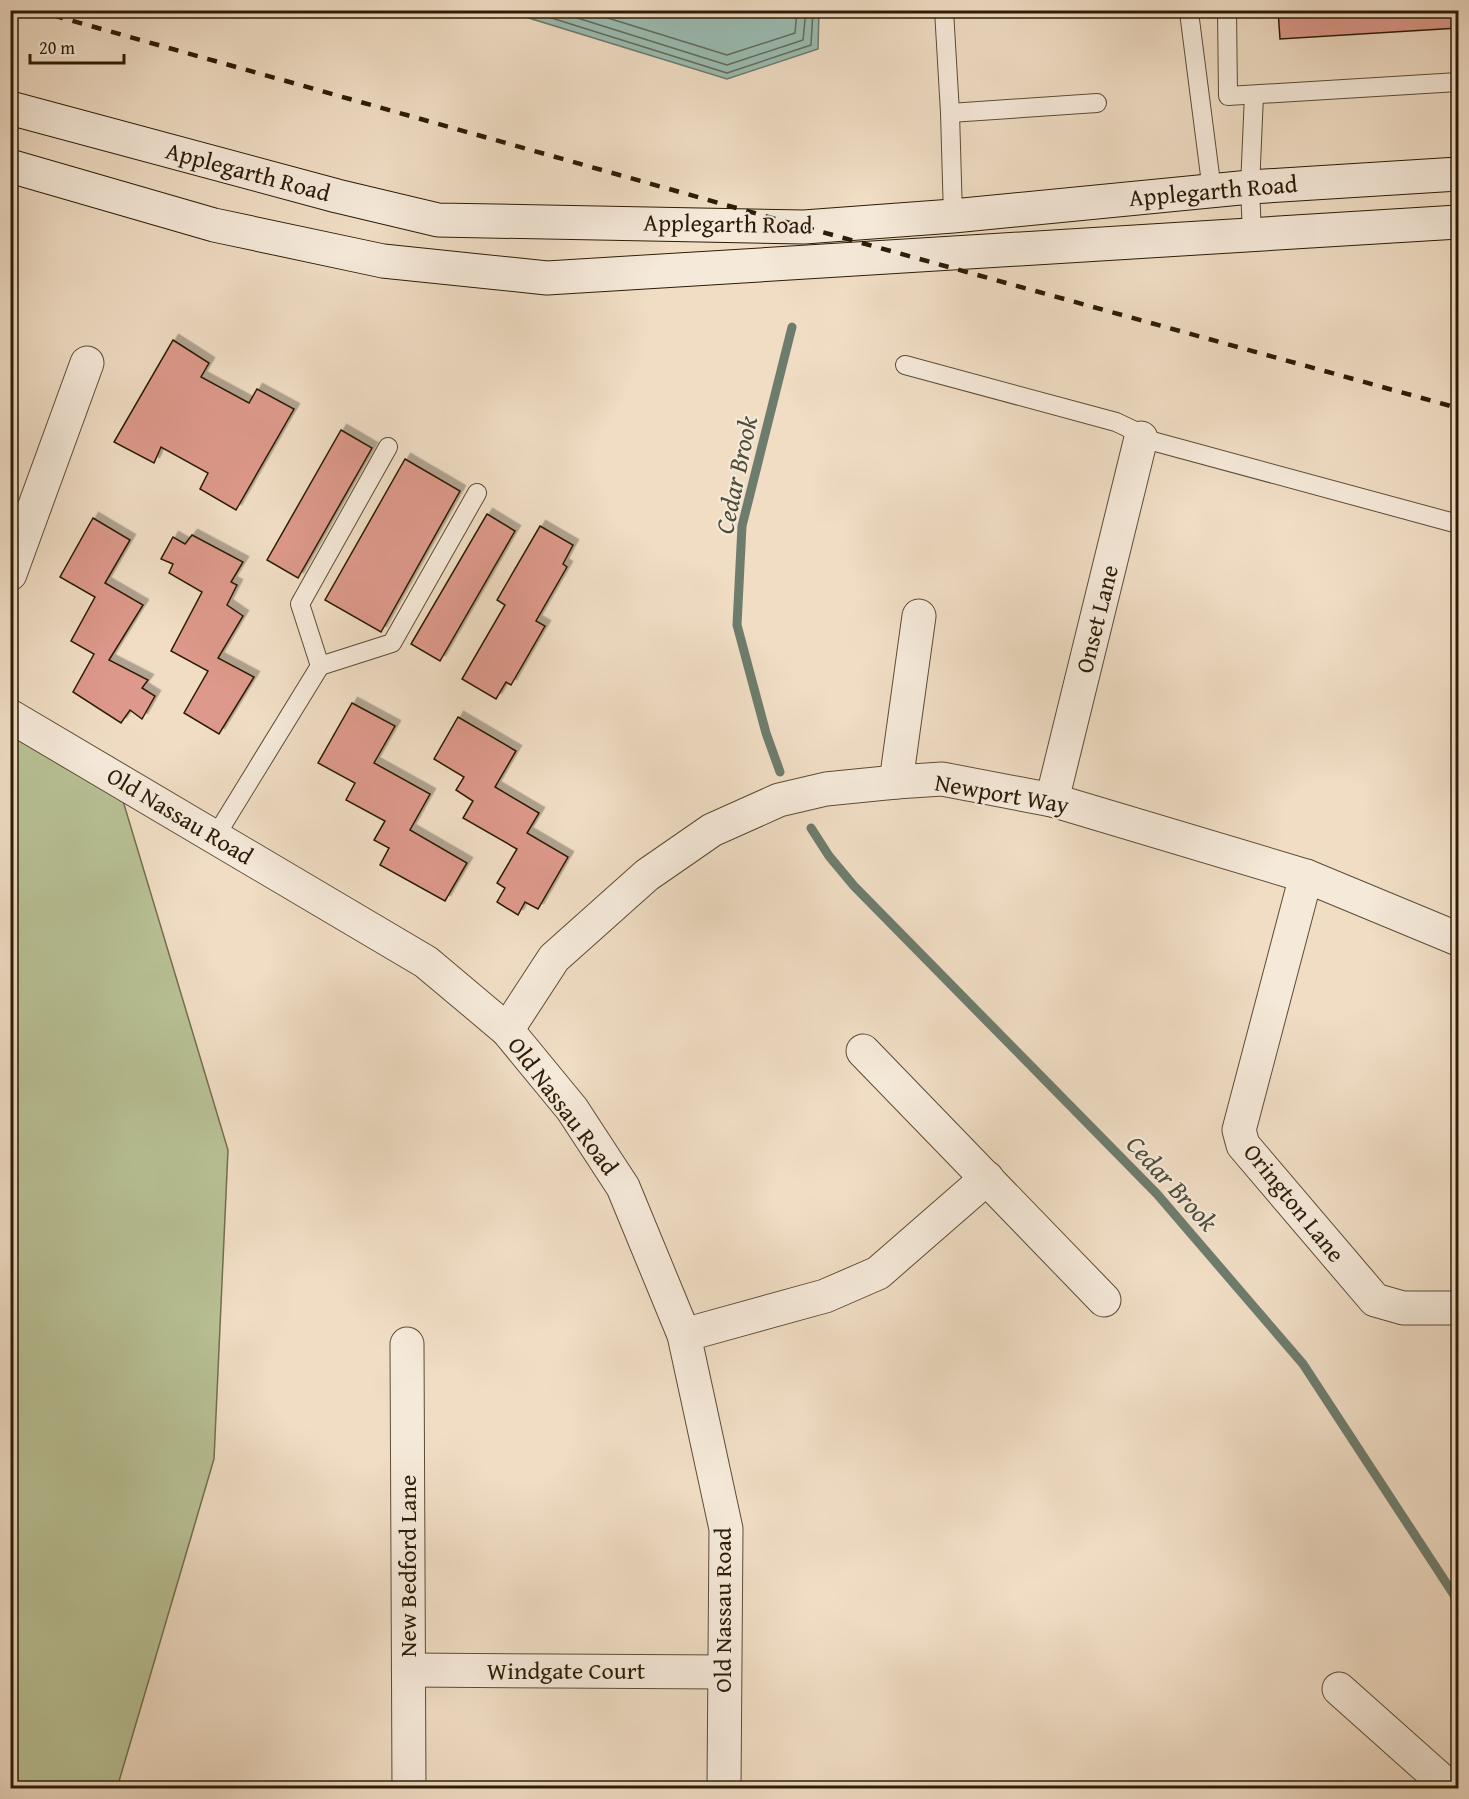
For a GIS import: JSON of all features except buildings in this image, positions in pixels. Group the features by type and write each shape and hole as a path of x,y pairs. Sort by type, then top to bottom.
{"street":[{"name":"Applegarth Road","path":"10,108 337,196 438,220 804,227 953,216 1250,187 1458,174"},
{"name":"Applegarth Road","path":"10,166 214,225 383,261 547,278 1458,222"},
{"path":"10,574 87,363"},
{"name":"Onset Lane","path":"1052,800 1141,438"},
{"path":"896,782 919,616"},
{"name":"Old Nassau Road","path":"10,716 426,962 507,1030 572,1109 623,1187 684,1335 726,1529 724,1788"},
{"name":"Newport Way","path":"507,1030 554,958 647,875 712,830 779,800 826,789 896,782 942,778 1052,800 1306,876 1458,939"},
{"name":"Orington Lane","path":"1306,876 1244,1107 1239,1130 1244,1145 1375,1300 1403,1308 1458,1308"},
{"path":"863,1051 1104,1300"},
{"path":"684,1335 825,1296 878,1274 987,1178"},
{"name":"New Bedford Lane","path":"407,1344 409,1788"},
{"name":"Windgate Court","path":"409,1670 724,1672"},
{"path":"1340,1689 1450,1788"}],"lane":[{"path":"944,10 953,216"},
{"path":"1227,10 1228,96 1458,82"},
{"path":"1189,12 1212,191"},
{"path":"1252,235 1250,187 1254,95"},
{"path":"950,114 1097,103"},
{"path":"905,365 1116,422 1135,431 1141,438 1458,524"},
{"path":"320,666 300,604 388,447"},
{"path":"215,837 320,666 392,644 477,493"}],"green space":[{"path":"11,732 117,781 228,1150 214,1459 117,1788 11,1788"}],"water":[{"path":"506,11 819,11 818,49 727,79"}],"waterway":[{"name":"Cedar Brook","path":"780,772 766,733 737,625 742,526 792,327"},
{"name":"Cedar Brook","path":"811,828 829,856 854,886 1157,1194 1303,1364 1458,1601"}],"railway":[{"path":"34,10 1458,408"}]}
